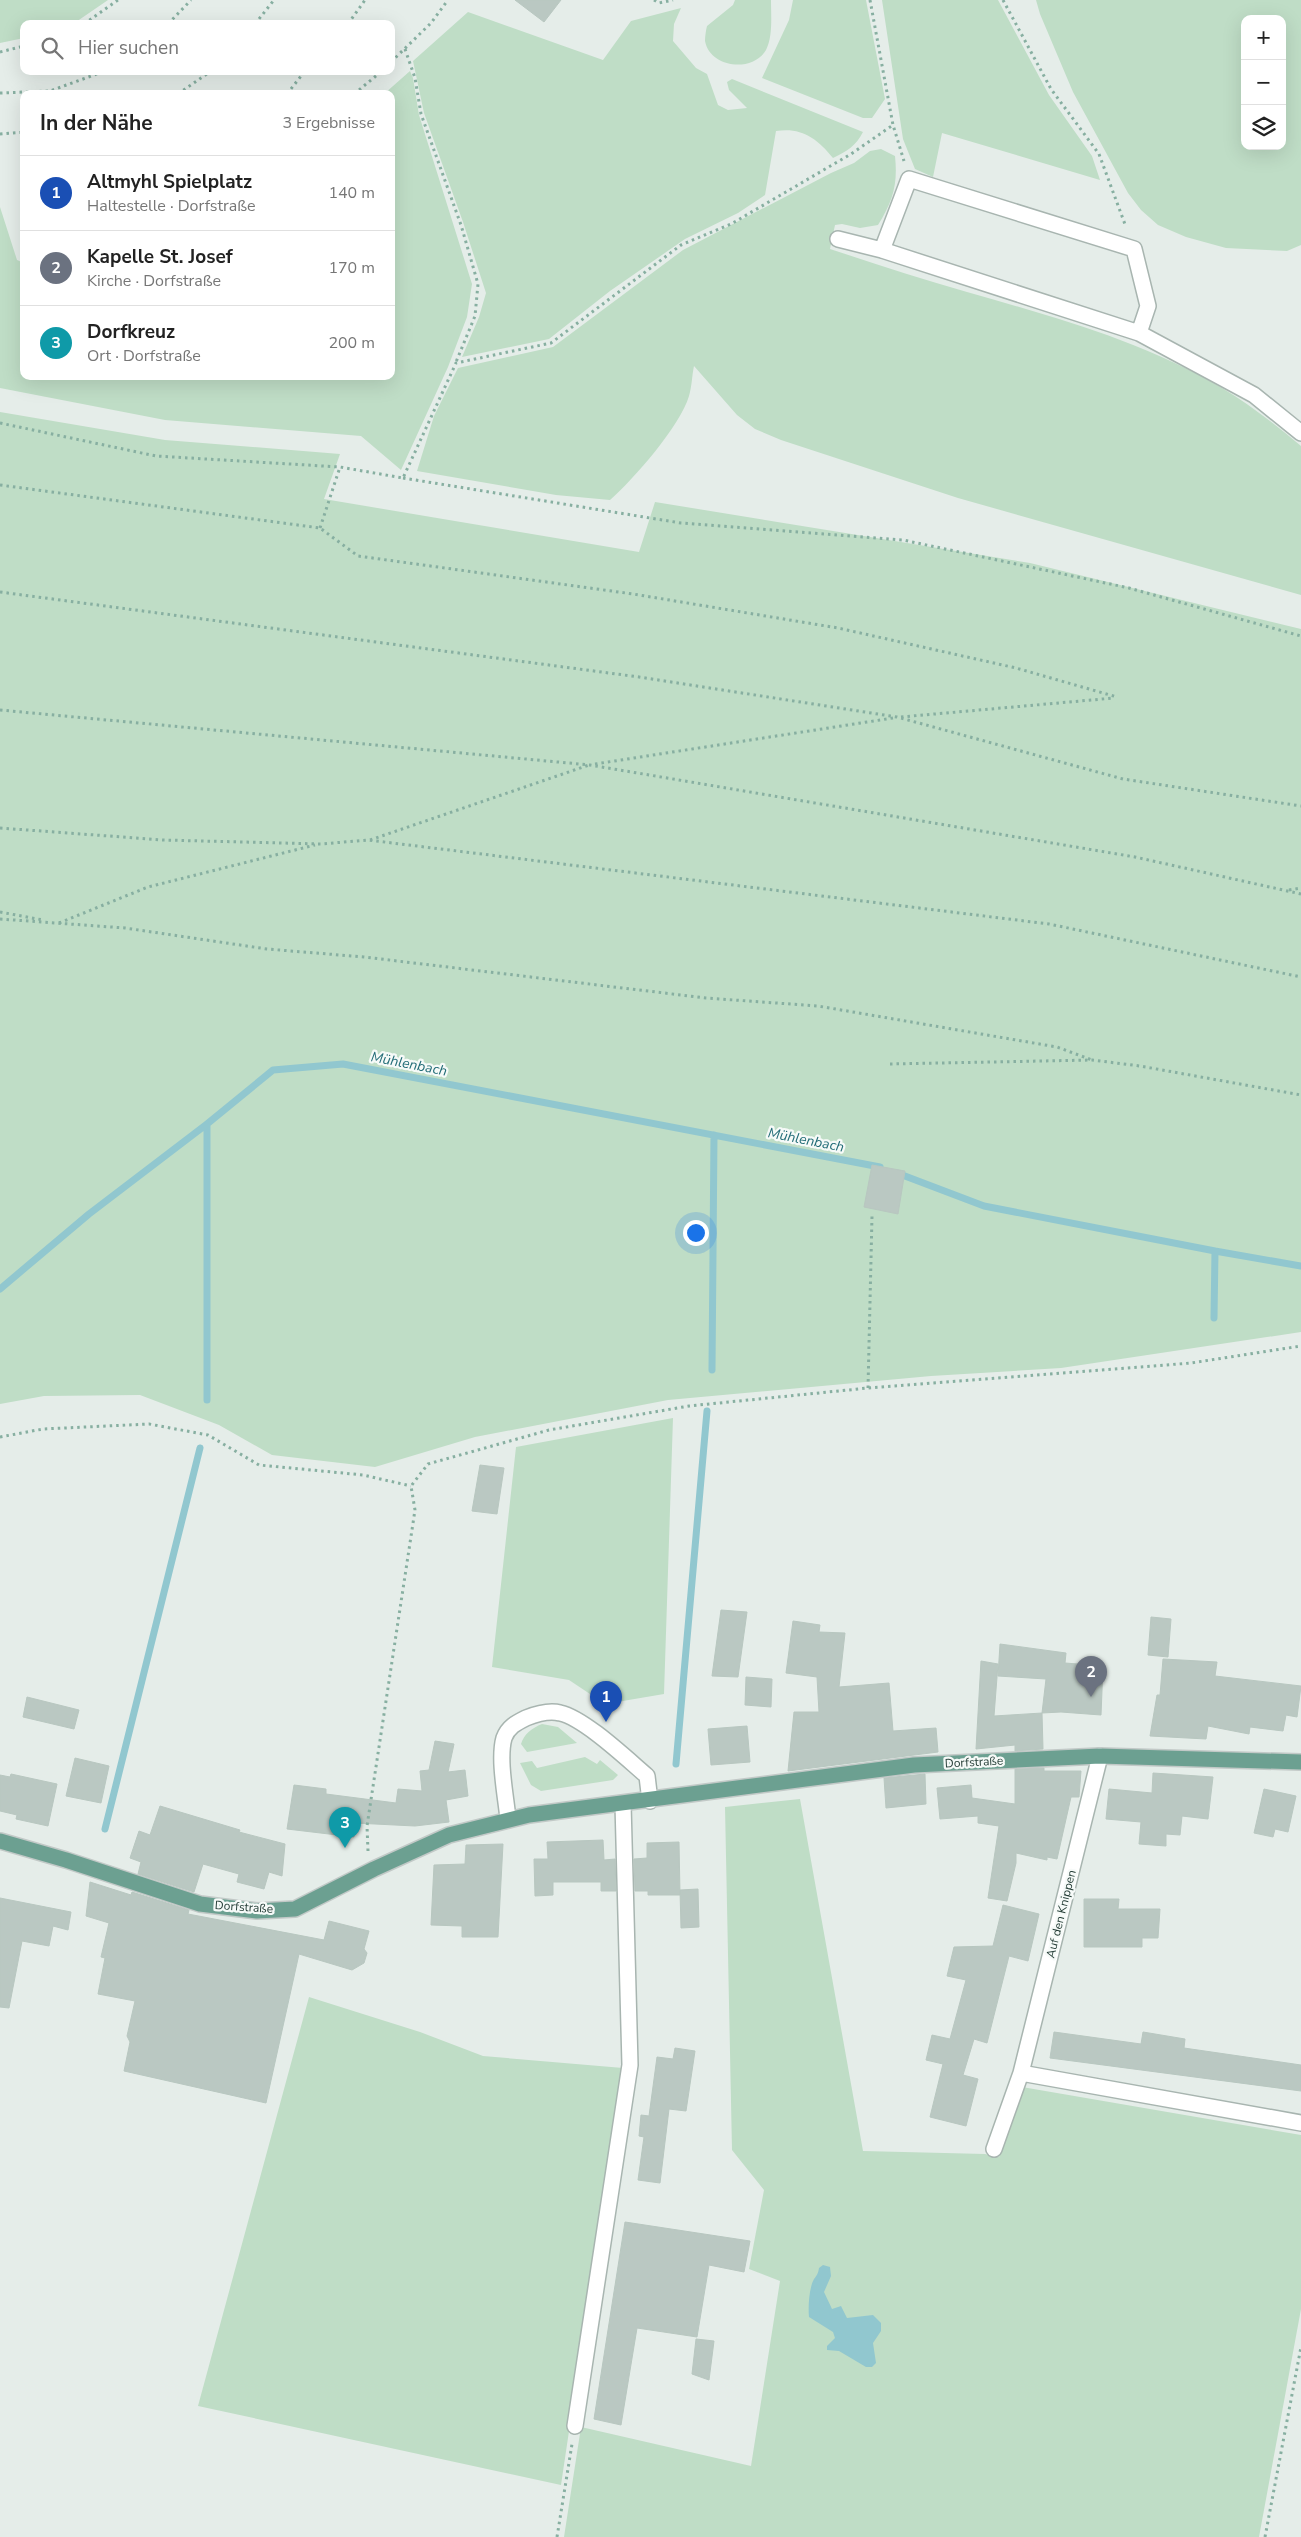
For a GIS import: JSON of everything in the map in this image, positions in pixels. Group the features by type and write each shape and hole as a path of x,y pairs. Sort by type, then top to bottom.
{"main road":[{"name":"Dorfstraße","path":"0,1841 66,1860 200,1904 257,1911 296,1909 374,1868 449,1834 508,1819 914,1765 1100,1756 1301,1762"}],"street":[{"path":"882,250 909,179 1134,249 1148,306 1139,333"},
{"path":"838,239 882,250 1139,333 1254,395 1301,433"},
{"path":"508,1819 503,1761 504,1738 512,1724 536,1714 560,1713 595,1734 646,1776 650,1801"},
{"name":"Auf den Knippen","path":"994,2149 1021,2073 1100,1756"},
{"path":"575,2426 630,2065 623,1804"},
{"path":"1021,2073 1301,2123"}],"path":[{"path":"90,20 118,0"},
{"path":"172,20 191,0"},
{"path":"258,20 274,0"},
{"path":"351,20 365,0"},
{"path":"395,58 430,23 448,0"},
{"path":"654,0 659,3 673,0"},
{"path":"870,0 893,125 909,179"},
{"path":"1003,0 1051,88 1100,154 1134,249"},
{"path":"0,52 20,47"},
{"path":"404,49 415,78 421,114 461,225 478,284 475,316 404,478"},
{"path":"53,90 93,75"},
{"path":"184,90 205,75"},
{"path":"290,90 302,75"},
{"path":"359,90 377,75"},
{"path":"0,93 20,92"},
{"path":"456,363 552,343 681,245 730,224 851,154 893,125"},
{"path":"0,134 20,132"},
{"path":"0,423 156,456 340,467 681,523 903,540 1129,588 1301,636"},
{"path":"320,528 340,467"},
{"path":"0,485 320,528 358,556 633,594 838,628 1016,668 1117,697 898,717 590,765 368,840"},
{"path":"0,592 591,670 898,717 1123,779 1301,806"},
{"path":"0,710 590,765 1135,857 1301,894"},
{"path":"0,828 163,840 321,844 368,840 1049,924 1301,977"},
{"path":"0,912 58,923 148,886 321,844"},
{"path":"1286,891 1301,888"},
{"path":"0,919 124,928 267,948 364,957 706,998 818,1006 1058,1047 1092,1060"},
{"path":"890,1064 1092,1060 1140,1066 1301,1095"},
{"path":"868,1388 872,1216"},
{"path":"374,1868 368,1858 367,1826 415,1510 411,1486 428,1464 549,1430 689,1406 868,1388 1192,1363 1301,1346"},
{"path":"0,1437 42,1428 100,1428 149,1424 208,1436 259,1464 363,1475 411,1486"},
{"path":"1265,2537 1301,2347"},
{"path":"558,2537 575,2426"}],"green space":[{"path":"0,0 108,0 79,20 20,20 20,39 0,43"},
{"path":"735,0 771,0 771,32 766,50 752,62 742,64 723,62 709,50 705,41 707,26 733,5"},
{"path":"793,0 866,0 885,99 872,118 863,118 762,78 789,20"},
{"path":"882,0 998,0 1049,95 1092,156 1100,180 942,133 933,177 915,169 903,139"},
{"path":"1036,0 1301,0 1301,245 1287,251 1226,248 1186,237 1158,225 1141,210 1128,193 1073,92 1040,14"},
{"path":"681,8 674,24 673,41 696,68 707,74 718,105 728,110 747,108 729,90 727,82 732,79 863,132 860,137 851,148 833,158 821,145 808,136 793,131 776,131 765,195 738,213 685,239 610,291 549,339 462,357 479,317 486,293 424,113 413,61 468,12 603,60 631,21"},
{"path":"410,71 413,78 419,115 472,284 467,317 448,367 401,470 361,436 165,420 0,388 0,207 17,260 20,261 20,380 395,380 395,90 389,90"},
{"path":"881,149 895,156 895,184 887,208 878,225 860,228 842,224 835,225 830,249 1098,332 1192,371 1243,401 1301,446 1301,595 958,498 781,440 755,429 737,415 694,366 689,396 676,422 643,466 610,500 556,495 417,471 434,416 458,368 553,347 683,250 831,173 854,163 870,151"},
{"path":"0,412 165,440 340,454 324,499 639,552 655,502 1030,563 1301,629 1301,1332 1061,1368 931,1376 668,1400 475,1437 375,1467 272,1455 219,1425 140,1395 44,1396 0,1404"},
{"path":"673,1418 664,1694 605,1704 569,1680 492,1667 516,1447"},
{"path":"542,1724 558,1727 577,1743 527,1752 521,1744 522,1740 535,1727"},
{"path":"585,1757 597,1764 600,1760 618,1775 613,1780 541,1791 531,1785 520,1763 532,1761 537,1768"},
{"path":"800,1799 863,2151 985,2154 999,2157 1022,2087 1301,2135 1301,2309 1259,2537 564,2537 581,2427 751,2466 780,2281 749,2269 764,2190 732,2150 725,1807"},
{"path":"309,1997 420,2032 483,2056 623,2068 561,2485 198,2406"}],"water":[{"path":"823,2265 830,2267 831,2276 824,2292 832,2309 841,2306 847,2318 873,2315 881,2323 881,2331 873,2343 876,2363 872,2367 866,2367 839,2351 827,2350 827,2346 835,2338 833,2332 809,2317 811,2287 819,2268"}],"building":[{"path":"515,0 561,0 544,22"},
{"path":"872,1165 905,1171 898,1214 864,1207"},
{"path":"480,1465 504,1468 497,1514 472,1511"},
{"path":"721,1610 747,1612 738,1677 712,1676"},
{"path":"1151,1617 1171,1619 1168,1657 1148,1655"},
{"path":"793,1621 820,1625 819,1632 845,1633 839,1687 889,1683 893,1731 936,1728 938,1752 788,1771 794,1712 819,1712 817,1677 786,1673"},
{"path":"1000,1644 1066,1653 1065,1663 1103,1666 1101,1715 1061,1712 1042,1713 1046,1679 998,1676"},
{"path":"1163,1659 1217,1662 1215,1676 1301,1686 1297,1717 1286,1715 1283,1731 1250,1727 1249,1734 1208,1726 1206,1739 1150,1736 1157,1695 1160,1695"},
{"path":"981,1661 998,1664 994,1716 1042,1713 1043,1749 1015,1751 1015,1745 976,1749"},
{"path":"746,1677 772,1679 771,1707 745,1705"},
{"path":"27,1697 79,1710 74,1729 23,1717"},
{"path":"747,1726 750,1762 711,1765 708,1729"},
{"path":"435,1741 454,1744 448,1772 465,1770 468,1796 446,1800 449,1822 415,1826 355,1823 354,1837 287,1829 294,1785 326,1789 326,1794 396,1803 398,1789 422,1791 420,1771 429,1770"},
{"path":"75,1758 109,1766 101,1803 66,1796"},
{"path":"1044,1768 1044,1771 1081,1771 1079,1797 1071,1797 1057,1859 1047,1857 1047,1860 1016,1853 1016,1863 1007,1901 988,1898 999,1826 978,1823 978,1816 940,1819 937,1788 971,1785 972,1798 1015,1804 1015,1769"},
{"path":"1153,1773 1213,1777 1208,1819 1182,1816 1180,1835 1166,1834 1166,1846 1139,1844 1141,1822 1106,1819 1109,1789 1152,1793"},
{"path":"11,1774 57,1784 48,1826 16,1819 17,1815 0,1811 0,1775 10,1777"},
{"path":"925,1774 926,1804 886,1808 884,1778"},
{"path":"1264,1789 1296,1796 1288,1832 1275,1829 1273,1837 1254,1833"},
{"path":"160,1806 240,1830 239,1832 285,1844 282,1876 269,1872 264,1889 237,1882 239,1874 203,1864 194,1892 138,1874 141,1862 130,1858 139,1831 150,1835"},
{"path":"603,1840 604,1860 615,1859 616,1891 601,1891 601,1882 553,1882 553,1895 535,1896 534,1859 548,1859 547,1842"},
{"path":"679,1842 680,1895 648,1895 648,1891 635,1891 634,1859 647,1858 647,1843"},
{"path":"503,1844 498,1937 462,1937 462,1926 431,1925 434,1865 465,1864 466,1845"},
{"path":"90,1882 131,1895 132,1892 189,1910 188,1914 324,1940 329,1921 369,1931 364,1949 367,1953 364,1963 352,1970 299,1954 266,2103 124,2071 130,2042 127,2036 135,2001 98,1994 105,1958 101,1957 109,1923 86,1916"},
{"path":"698,1889 699,1927 681,1928 680,1890"},
{"path":"0,1898 71,1912 68,1930 53,1926 49,1946 22,1941 9,2008 0,2007"},
{"path":"1084,1899 1119,1899 1118,1909 1160,1909 1158,1938 1142,1938 1142,1947 1084,1947"},
{"path":"1003,1905 1039,1914 1028,1961 1009,1956 987,2043 974,2039 963,2075 978,2079 966,2126 930,2117 943,2064 926,2060 932,2035 950,2039 966,1980 947,1976 954,1947 993,1946"},
{"path":"1054,2032 1141,2044 1143,2032 1185,2039 1184,2048 1301,2065 1301,2091 1050,2058"},
{"path":"675,2048 695,2051 686,2111 669,2109 660,2183 638,2180 644,2137 639,2136 641,2115 649,2116 657,2057 673,2059"},
{"path":"625,2222 750,2241 744,2272 709,2265 697,2337 637,2328 621,2425 594,2419"},
{"path":"696,2339 714,2341 709,2380 692,2374"}],"waterway":[{"name":"Mühlenbach","path":"0,1289 89,1214 207,1124 273,1070 343,1064 880,1167"},
{"path":"207,1124 207,1400"},
{"path":"712,1370 714,1135"},
{"path":"897,1173 984,1206 1215,1251 1214,1318"},
{"path":"1215,1251 1301,1266"},
{"path":"676,1764 707,1411"},
{"path":"105,1829 200,1448"}],"place":[{"name":"Kapelle St. Josef","path":"1091,1697"},
{"name":"Altmyhl Spielplatz","path":"606,1722"},
{"name":"Dorfkreuz","path":"345,1848"}]}
